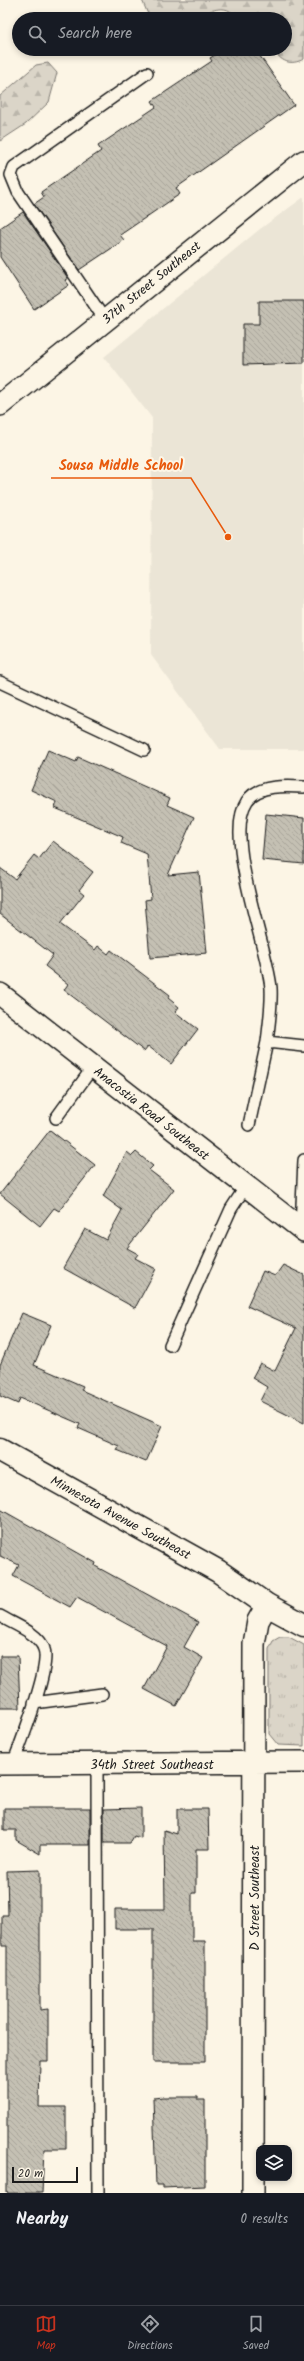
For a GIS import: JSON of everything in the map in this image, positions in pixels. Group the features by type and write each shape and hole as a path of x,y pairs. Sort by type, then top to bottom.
{"main road":[{"name":"Minnesota Avenue Southeast","path":"0,1450 218,1571 240,1588 304,1625"},
{"name":"Minnesota Avenue Southeast","path":"0,1464 213,1582 240,1588"}],"street":[{"name":"37th Street Southeast","path":"0,405 304,161"},
{"name":"Anacostia Road Southeast","path":"0,994 302,1230"},
{"name":"D Street Southeast","path":"253,2193 254,1637 260,1618 268,1605"},
{"name":"34th Street Southeast","path":"7,1764 254,1764 304,1762"}],"lane":[{"path":"105,320 18,192 12,175 14,167 147,73"},
{"path":"0,682 144,750"},
{"path":"249,1125 267,1042 271,988 265,954 246,886 242,859 241,820 247,800 262,790 288,786 304,787"},
{"path":"267,1042 304,1046"},
{"path":"56,1118 93,1067"},
{"path":"302,1230 304,1160"},
{"path":"170,1345 231,1209 246,1186"},
{"path":"0,1616 35,1637 44,1648 46,1659 41,1684 34,1703 7,1764"},
{"path":"34,1703 102,1694"},
{"path":"97,1764 98,2193"}],"shaded area":[{"path":"304,197 304,749 220,749 151,655 152,418 104,357 260,229"}],"green space":[{"path":"142,0 304,0 304,59 294,62 286,62 278,56 292,56 292,12 230,12 226,9 219,9 210,12 147,12"},
{"path":"48,63 57,73 49,102 26,124 0,141 0,96 36,65"},
{"path":"280,1637 289,1637 304,1645 304,1746 278,1745 269,1734 269,1649 273,1641"}],"building":[{"path":"213,56 260,56 294,105 176,188 180,194 120,235 124,240 79,270 34,204 44,197 41,192 101,151 98,146 156,107 152,101 212,61 210,58"},
{"path":"23,212 68,278 65,280 69,285 34,309 0,257 0,228"},
{"path":"259,301 304,301 304,363 243,365 243,324 259,324"},
{"path":"48,750 76,762 78,757 170,798 167,805 194,817 168,875 199,872 207,953 150,958 145,900 151,899 147,854 121,843 123,837 55,808 57,802 31,790"},
{"path":"266,814 304,818 304,864 262,860"},
{"path":"53,841 93,872 79,890 84,894 60,924 95,950 98,946 108,954 111,950 170,995 168,998 179,1007 175,1012 198,1029 171,1064 148,1046 144,1051 64,990 68,984 45,966 53,955 0,914 0,868 15,879 34,855 39,859"},
{"path":"50,1130 95,1165 59,1211 54,1208 40,1226 0,1194"},
{"path":"127,1152 132,1156 136,1152 153,1166 149,1170 174,1189 127,1248 138,1254 135,1258 156,1269 135,1308 63,1268 85,1229 106,1240 122,1210 103,1196"},
{"path":"283,1265 304,1275 304,1423 260,1401 267,1387 252,1378 260,1363 275,1371 296,1328 247,1306 263,1271 275,1276"},
{"path":"22,1313 51,1325 34,1365 83,1386 81,1390 162,1426 146,1462 117,1450 119,1446 78,1428 80,1424 20,1398 18,1404 0,1396 0,1365"},
{"path":"0,1509 96,1563 95,1566 198,1622 184,1647 203,1658 176,1706 144,1689 167,1646 77,1597 70,1607 13,1576 19,1565 0,1556"},
{"path":"0,1656 18,1656 20,1708 0,1708"},
{"path":"4,1808 90,1808 90,1845 40,1845 40,1854 16,1840 16,1830 4,1830"},
{"path":"141,1808 141,1838 134,1836 130,1843 104,1843 104,1809"},
{"path":"177,1809 208,1809 209,1849 196,1849 196,1893 192,1893 192,1941 205,1941 205,2062 153,2062 153,1929 115,1929 115,1909 165,1909 164,1830 177,1834"},
{"path":"40,1870 40,2010 48,2009 48,2061 40,2061 39,2107 66,2107 66,2149 44,2149 42,2193 7,2193 7,1946 2,1946 2,1915 8,1915 7,1871"},
{"path":"198,2097 198,2100 205,2100 205,2186 163,2188 163,2185 156,2185 153,2098"}],"place":[{"name":"Sousa Middle School","path":"228,537"}]}
